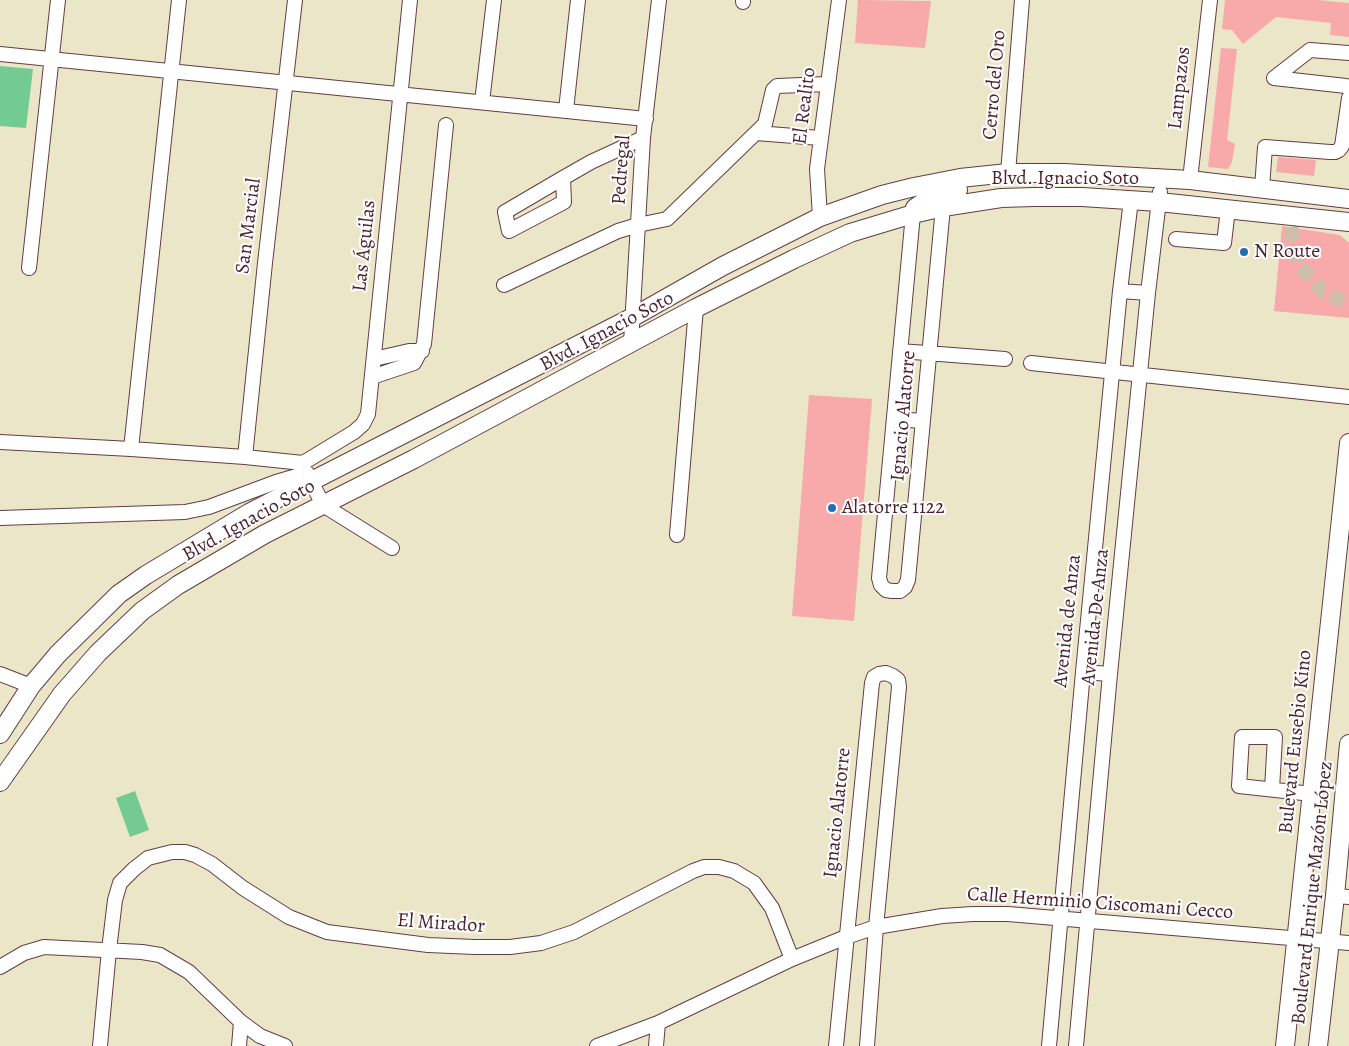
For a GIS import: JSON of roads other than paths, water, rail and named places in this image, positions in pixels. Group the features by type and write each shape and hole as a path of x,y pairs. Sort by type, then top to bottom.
{"main road":[{"name":"Blvd. Ignacio Soto","path":"0,734 32,686 58,654 119,594 249,513 307,473 633,317 723,266 820,217 882,195 914,187 960,178 1008,173 1064,173 1190,180 1349,199"},
{"path":"913,214 915,208 932,196 996,184 1003,180 1008,173"},
{"path":"1159,197 1186,194 1189,189 1190,180"},
{"name":"Blvd. Ignacio Soto","path":"0,782 7,757 98,653 142,611 178,584 264,534 414,459 696,308 794,258 842,237 913,214 1000,198 1073,197 1131,200 1159,197 1290,222 1349,222"},
{"name":"Bulevard Eusebio Kino","path":"1286,1046 1349,443"},
{"name":"Boulevard Enrique Mazón López","path":"1318,1046 1330,941 1342,897 1349,744"}],"street":[{"path":"29,268 58,0"},
{"path":"131,448 180,0"},
{"name":"San Marcial","path":"245,457 265,263 296,0"},
{"name":"Las Águilas","path":"0,518 185,512 209,507 276,482 307,473 363,424 368,414 410,0"},
{"path":"482,102 494,0"},
{"path":"566,110 578,0"},
{"name":"Pedregal","path":"631,343 644,138 659,0"},
{"name":"El Realito","path":"820,217 817,169 839,0"},
{"name":"Cerro del Oro","path":"1008,173 1022,0"},
{"name":"Lampazos","path":"1190,180 1210,0"},
{"path":"1349,53 1310,50 1274,78 1346,86 1349,89"},
{"path":"0,54 646,119"},
{"path":"504,285 618,232 638,225 667,219 765,124 773,90 777,86 828,84"},
{"path":"1262,188 1266,147 1330,152 1339,150 1342,146 1349,98"},
{"path":"372,376 414,363 422,351 426,337 446,125"},
{"path":"756,133 820,138"},
{"path":"563,178 564,202 509,231 505,212 563,178 591,162 644,138"},
{"name":"Avenida De Anza","path":"1076,1046 1110,674 1159,197"},
{"name":"Avenida de Anza","path":"1049,1046 1112,372 1131,200"},
{"name":"Ignacio Alatorre","path":"913,214 879,578 881,585 886,590 892,591 900,591 908,580 943,208"},
{"path":"1176,239 1224,243 1228,209"},
{"path":"1120,291 1148,294"},
{"path":"677,536 696,308"},
{"path":"900,350 1005,359"},
{"path":"374,359 410,351 422,351"},
{"path":"1031,363 1349,397"},
{"path":"894,419 923,421"},
{"path":"0,442 131,448 245,457 307,473 323,505 392,548"},
{"path":"1083,672 1110,674"},
{"name":"Ignacio Alatorre","path":"836,1046 872,683 874,677 886,673 898,680 899,687 876,927 867,1046"},
{"path":"0,674 32,686"},
{"path":"1272,789 1312,794"},
{"name":"El Mirador","path":"100,1046 115,900 120,883 134,868 148,858 172,852 185,852 195,855 212,864 243,888 289,917 327,932 428,945 475,947 510,947 541,943 574,932 693,871 704,867 719,867 745,876 759,888 772,908 792,958"},
{"name":"Calle Herminio Ciscomani Cecco","path":"597,1046 620,1042 792,958 846,937 876,927 942,916 1008,914 1349,943"},
{"path":"0,967 24,953 44,947 142,952 160,955 189,972 241,1022 260,1036 285,1046"},
{"path":"239,1046 241,1022"},
{"path":"656,1046 658,1024"}],"tunnel":[{"path":"1291,227 1298,264 1323,292 1349,304"}],"place":[{"name":"N Route","path":"1244,252"},
{"name":"Alatorre 1122","path":"832,508"}]}
